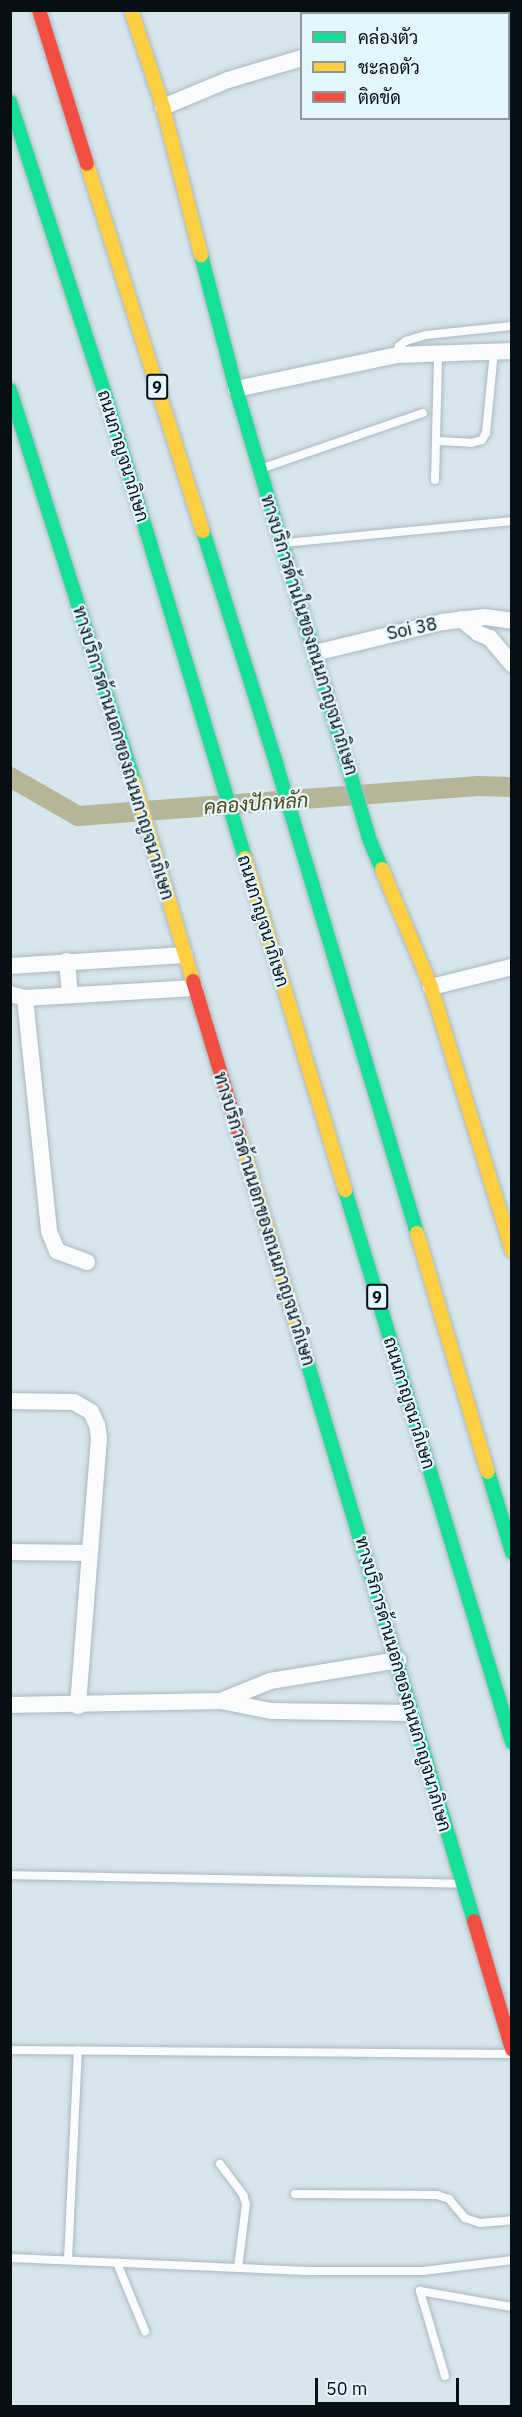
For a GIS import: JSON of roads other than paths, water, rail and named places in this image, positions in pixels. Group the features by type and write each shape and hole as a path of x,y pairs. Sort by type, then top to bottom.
{"main road":[{"name":"9","path":"39,10 276,763 512,1552"},
{"name":"ทางบริการด้านในของถนนกาญจนาภิเษก","path":"131,10 163,107 236,389 370,842 431,987 508,1226 512,1251"},
{"name":"ถนนกาญจนาภิเษก","path":"10,102 105,394 512,1742"},
{"name":"ทางบริการด้านนอกของถนนกาญจนาภิเษก","path":"10,390 14,416 128,762 398,1660 512,2049"}],"street":[{"path":"163,107 228,80 300,59"},
{"path":"236,389 397,355 512,351"},
{"name":"Soi 38","path":"315,653 461,619 485,617 512,621"},
{"path":"461,619 478,633 490,638 512,664"},
{"path":"10,966 185,955"},
{"path":"67,961 69,993"},
{"path":"431,987 512,967"},
{"path":"87,1262 57,1251 49,1231 18,996 195,988"},
{"path":"10,1401 74,1402 91,1412 99,1438 88,1552 78,1706"},
{"path":"10,1552 88,1552"},
{"path":"221,1701 270,1681 398,1660"},
{"path":"10,1705 78,1706 221,1701 271,1711 412,1713"}],"lane":[{"path":"397,355 399,346 406,341 426,335 512,326"},
{"path":"438,441 471,443 482,440 486,433 494,352"},
{"path":"435,480 438,441 438,354"},
{"path":"260,469 423,413"},
{"path":"282,543 512,521"},
{"path":"10,1875 462,1884"},
{"path":"10,2050 512,2054"},
{"path":"69,2260 78,2050"},
{"path":"220,2164 243,2195 246,2204 238,2268"},
{"path":"294,2194 438,2194 449,2199 465,2218 480,2223 512,2220"},
{"path":"10,2258 313,2271 423,2271 512,2260"},
{"path":"117,2263 145,2331"},
{"path":"445,2376 420,2291 512,2307"}],"waterway":[{"name":"คลองปักหลัก","path":"10,777 78,816 478,786 512,787"}]}
